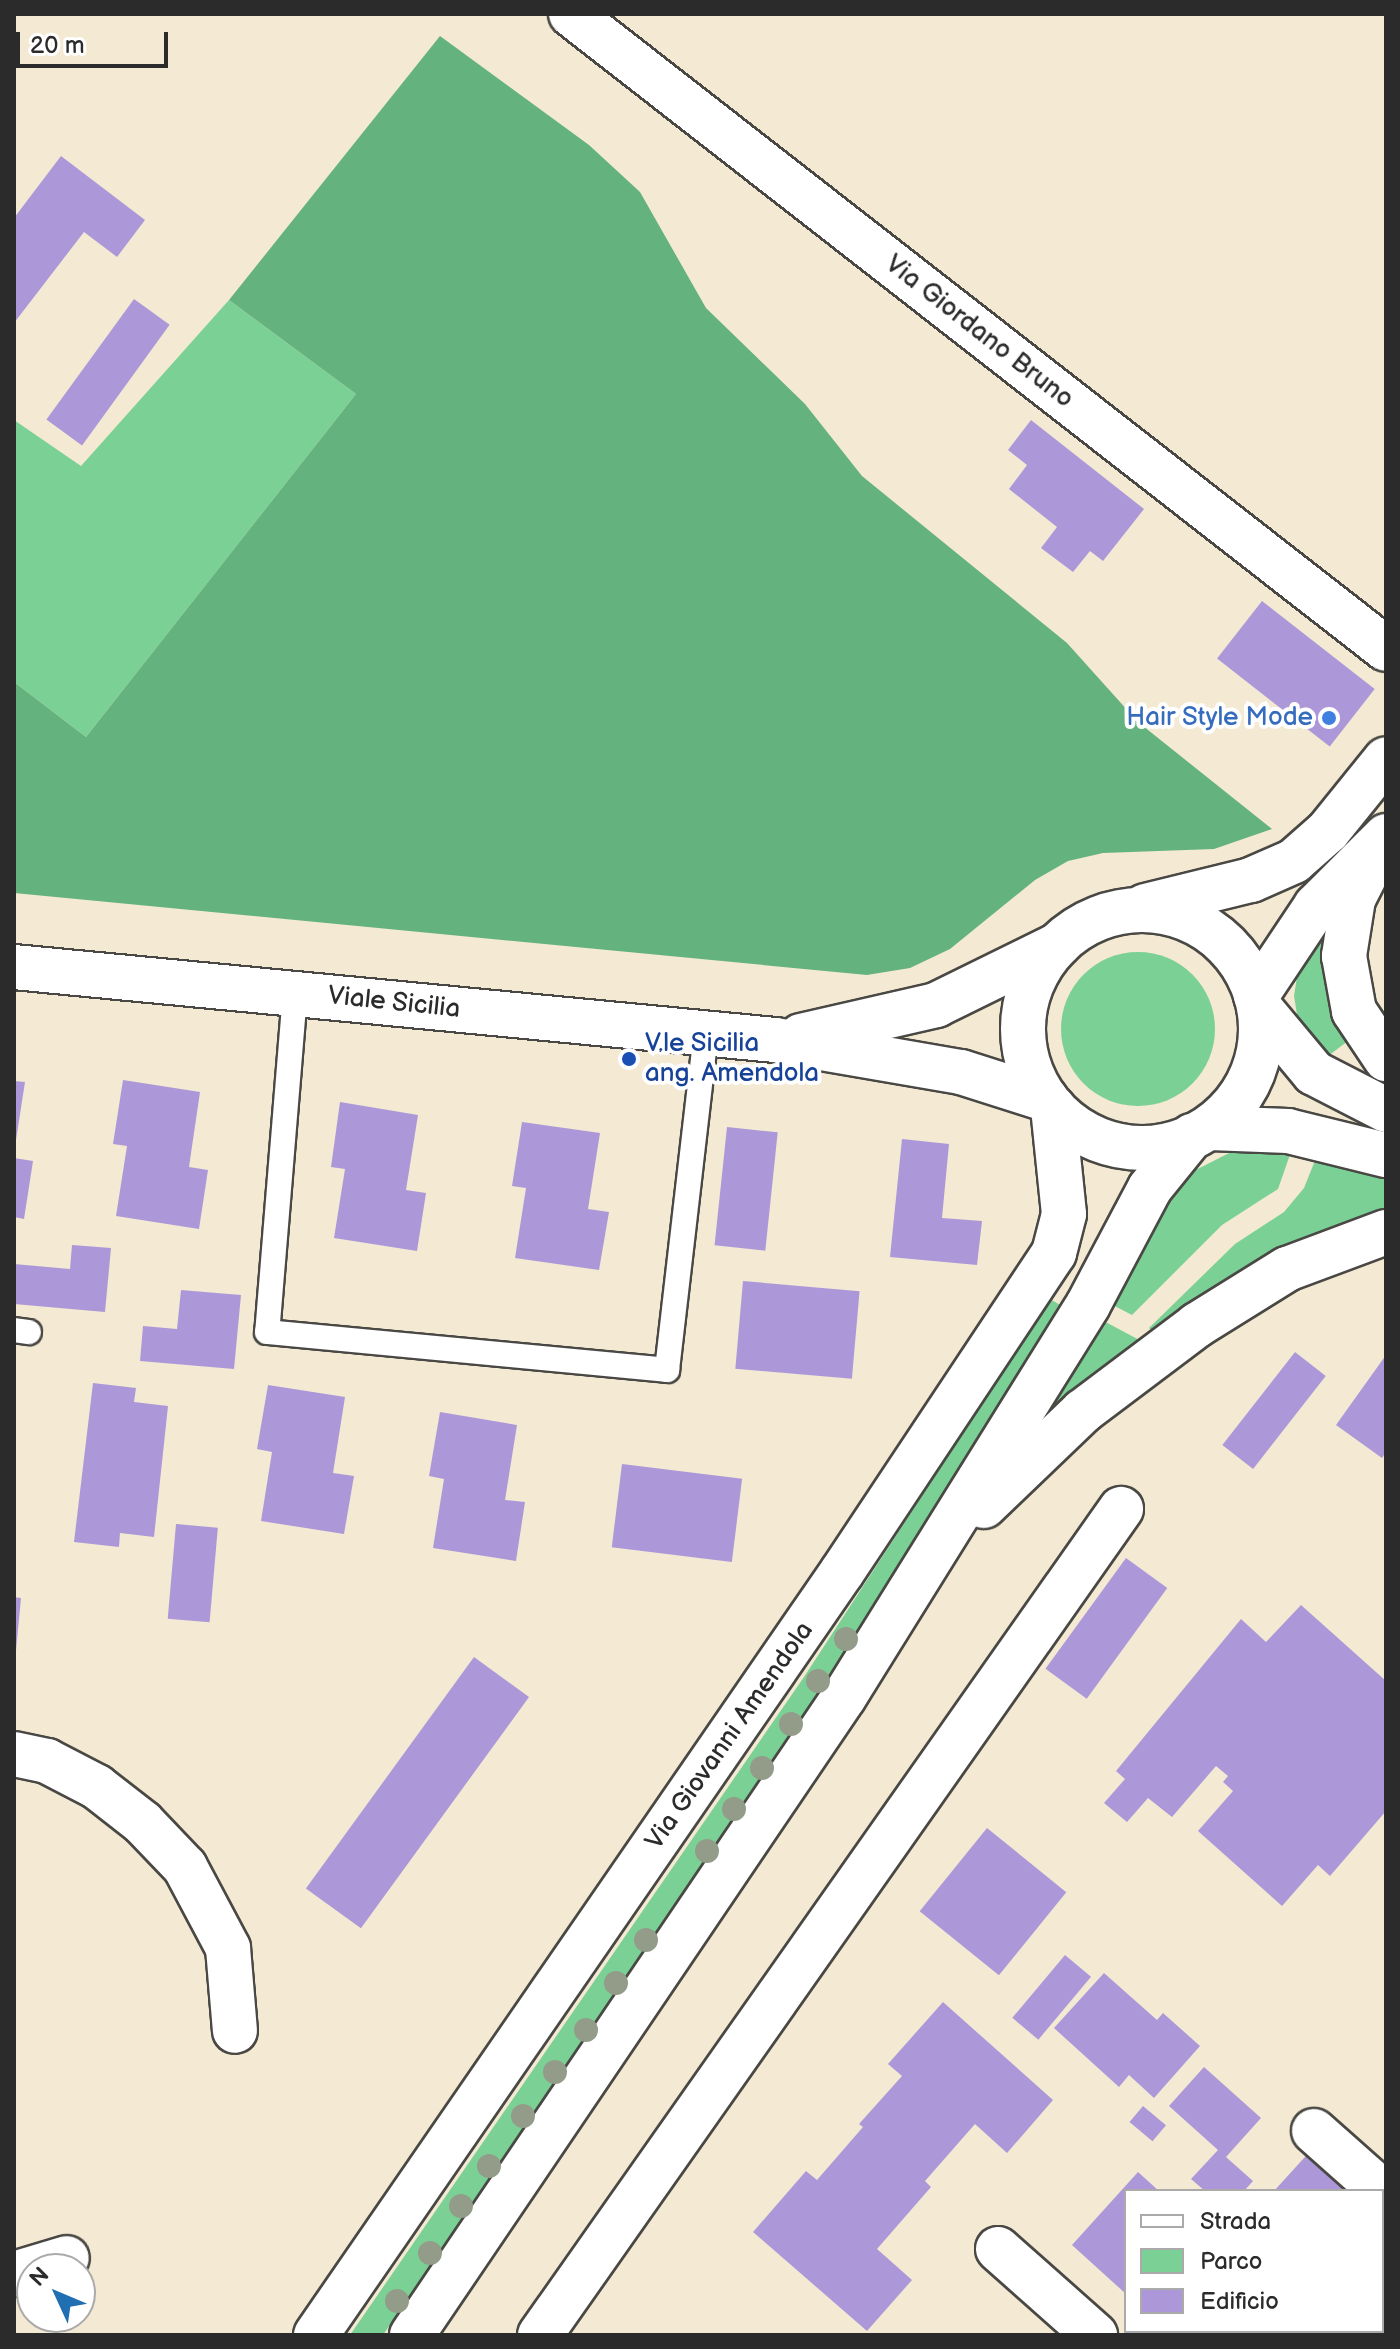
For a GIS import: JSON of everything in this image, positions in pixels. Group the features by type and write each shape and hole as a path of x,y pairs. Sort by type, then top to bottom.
{"street":[{"name":"Via Giordano Bruno","path":"571,14 1386,649"},
{"path":"1386,759 1328,831 1294,861 1251,880 1089,922 1058,945 1035,975 1024,1013 1025,1051 1050,1103 1092,1138 1132,1148 1173,1145 1201,1132 1288,1131 1386,1155"},
{"path":"412,2335 696,1921 939,1550 1088,1305 1135,1212 1201,1132 1239,1100 1257,1064 1258,1002 1316,906 1383,841"},
{"path":"1383,841 1353,899 1344,956 1354,1011 1386,1059"},
{"path":"1126,911 1164,911 1200,924 1232,949 1258,1002 1314,1073 1386,1110"},
{"name":"Viale Sicilia","path":"775,1040 912,1013 1058,945"},
{"name":"Viale Sicilia","path":"14,967 775,1040 961,1072 1050,1103"},
{"name":"Via Giovanni Amendola","path":"316,2335 842,1572 1054,1253 1064,1214 1050,1103"},
{"path":"939,1550 1083,1411 1157,1353 1266,1280 1386,1232"},
{"path":"540,2335 1121,1509"},
{"path":"14,1754 47,1761 97,1787 143,1823 185,1867 203,1893 228,1948 235,2031"},
{"path":"1314,2131 1379,2189"},
{"path":"998,2249 1095,2335"}],"lane":[{"path":"295,994 267,1332 283,1334 667,1370 706,1035"}],"green space":[{"path":"440,36 589,145 640,192 706,308 805,404 862,476 1067,643 1138,722 1272,829 1214,849 1103,853 1068,861 1035,880 950,949 910,968 867,975 14,893 14,682 86,737 356,394 229,300"},
{"path":"229,300 356,394 86,737 14,682 14,420 81,466"},
{"path":"1324,931 1325,966 1348,1041 1324,1059 1299,1027 1294,996 1300,958"},
{"path":"1138,952 1167,958 1192,975 1209,1000 1215,1029 1209,1058 1192,1083 1167,1100 1138,1106 1109,1100 1084,1083 1067,1058 1061,1029 1067,1000 1084,975 1109,958"},
{"path":"1293,1146 1278,1189 1222,1225 1132,1315 1107,1302 1176,1180 1241,1147"},
{"path":"1318,1153 1386,1170 1386,1213 1154,1334 1149,1328 1235,1244 1284,1212 1304,1188"},
{"path":"1050,1299 1067,1309 687,1894 383,2335 350,2335 804,1677"},
{"path":"1098,1318 1145,1343 1032,1434"}],"building":[{"path":"61,156 145,220 117,257 84,232 14,323 14,218"},
{"path":"134,299 170,325 82,445 46,420"},
{"path":"1031,420 1144,509 1103,561 1090,551 1073,572 1041,548 1057,527 1009,489 1027,465 1008,450"},
{"path":"1262,601 1375,689 1330,747 1217,659"},
{"path":"123,1080 200,1092 189,1167 208,1170 199,1229 116,1216 127,1146 113,1144"},
{"path":"14,1081 25,1082 16,1140 14,1139"},
{"path":"340,1102 418,1115 406,1190 426,1193 417,1251 334,1238 345,1169 331,1167"},
{"path":"522,1122 600,1133 588,1209 609,1212 599,1270 515,1258 526,1188 512,1186"},
{"path":"727,1127 778,1132 765,1251 715,1245"},
{"path":"902,1139 949,1144 942,1218 982,1221 977,1265 890,1257"},
{"path":"14,1158 33,1161 24,1219 14,1217"},
{"path":"72,1245 111,1248 105,1312 14,1304 14,1264 70,1269"},
{"path":"743,1281 860,1291 852,1379 735,1369"},
{"path":"181,1290 241,1295 234,1369 140,1361 143,1326 177,1329"},
{"path":"1295,1352 1326,1376 1253,1469 1222,1445"},
{"path":"1386,1355 1386,1452 1382,1458 1336,1425"},
{"path":"93,1383 136,1388 134,1402 168,1406 154,1537 120,1533 119,1547 74,1542"},
{"path":"268,1385 345,1397 333,1473 354,1476 344,1534 261,1521 272,1452 257,1449"},
{"path":"440,1412 517,1425 505,1500 525,1502 516,1561 433,1548 444,1479 429,1476"},
{"path":"622,1464 742,1479 732,1562 612,1547"},
{"path":"176,1524 218,1528 210,1622 168,1619"},
{"path":"1126,1558 1167,1588 1087,1699 1045,1669"},
{"path":"14,1597 21,1598 16,1650 14,1650"},
{"path":"1301,1605 1386,1681 1386,1811 1330,1876 1318,1865 1282,1906 1198,1831 1233,1791 1223,1782 1228,1776 1216,1766 1172,1817 1148,1798 1127,1822 1104,1803 1125,1779 1116,1771 1241,1619 1266,1642"},
{"path":"474,1657 529,1697 361,1928 306,1888"},
{"path":"987,1828 1066,1892 999,1975 920,1911"},
{"path":"1065,1955 1091,1977 1038,2040 1012,2018"},
{"path":"1104,1973 1157,2020 1163,2013 1200,2046 1154,2098 1129,2075 1119,2087 1054,2028"},
{"path":"943,2002 1053,2100 1007,2153 975,2124 925,2181 931,2187 877,2249 912,2280 867,2331 753,2232 806,2171 817,2180 863,2127 859,2124 902,2076 888,2064"},
{"path":"1204,2067 1261,2118 1226,2157 1253,2181 1246,2189 1203,2189 1191,2179 1218,2150 1169,2106"},
{"path":"1143,2106 1166,2125 1152,2141 1130,2122"},
{"path":"1314,2147 1352,2189 1276,2189"},
{"path":"1138,2172 1157,2189 1124,2189 1124,2292 1072,2245"},
{"path":"1386,2230 1386,2288 1384,2286"},
{"path":"1215,2333 1305,2333 1305,2335"}],"place":[{"name":"Hair Style Mode","path":"1329,718"},
{"name":"V.le Sicilia ang. Amendola","path":"629,1059"}]}
